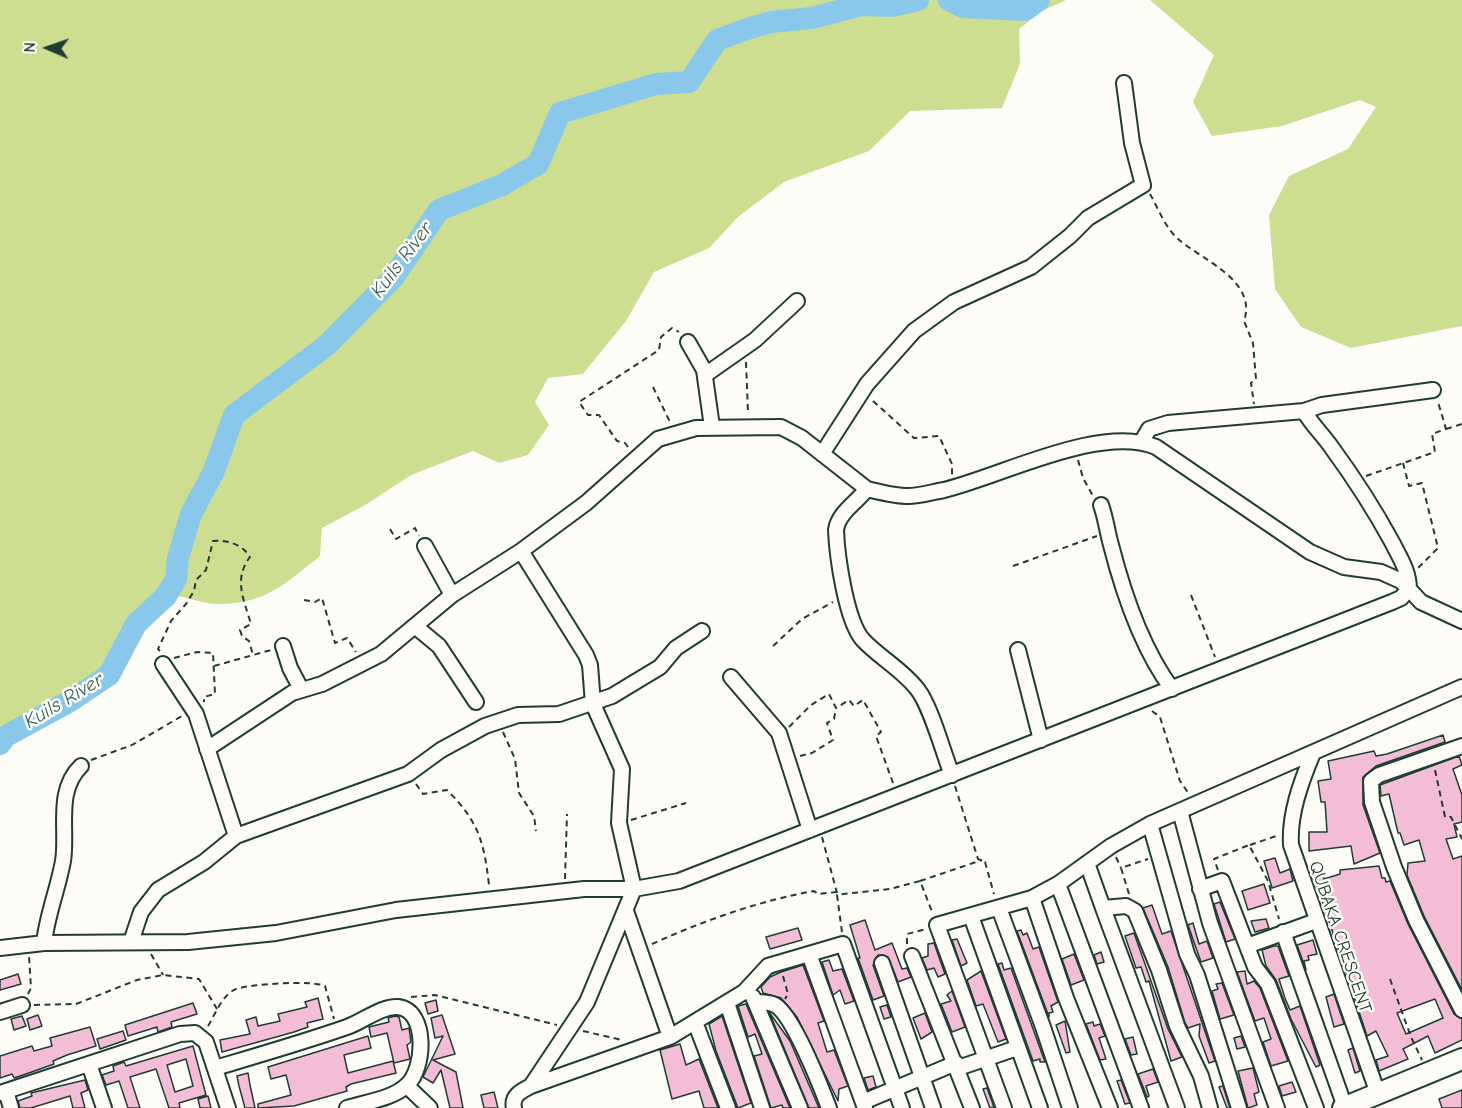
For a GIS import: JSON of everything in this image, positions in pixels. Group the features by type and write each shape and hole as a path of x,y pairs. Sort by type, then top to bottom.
{"main road":[{"path":"1344,1108 1462,1059"}],"street":[{"path":"822,454 862,391 887,359 936,314 954,302 1031,267 1070,236 1088,218 1142,187 1143,178 1132,143 1124,83"},
{"path":"705,375 747,346 798,301"},
{"path":"688,342 700,360 705,375 712,428"},
{"path":"1142,441 1149,429 1160,425 1304,411 1322,405 1433,390"},
{"path":"1304,411 1316,431 1329,444 1356,481 1421,602 1462,621"},
{"path":"207,749 269,707 301,689 322,684 363,665 416,627 453,595 521,551 604,488 658,439 674,432 712,428 781,427 802,438 867,489 909,496 952,488 1073,448 1100,442 1142,441 1156,447 1310,552 1344,567 1381,572 1409,583"},
{"path":"867,489 837,523 836,537 847,597 859,634 873,650 907,677 919,691 952,775"},
{"path":"1101,505 1138,625 1156,667 1172,689"},
{"path":"425,546 453,595"},
{"path":"521,551 590,665 593,704 622,769 619,823 634,888 587,1002 531,1086"},
{"path":"0,948 44,943 188,942 276,933 374,913 605,887 634,888 679,881 1221,671 1392,602 1401,598 1409,583"},
{"path":"416,627 439,646 476,702"},
{"path":"137,942 141,912 158,890 204,862 236,836 408,774 441,750 485,726 519,715 559,714 593,704 634,685 660,667 681,644 702,631"},
{"path":"283,646 290,668 301,689"},
{"path":"1018,650 1041,740"},
{"path":"163,664 193,709 236,836"},
{"path":"731,677 779,733 815,829"},
{"path":"1004,1108 937,925 1032,898 1058,884 1150,824 1462,687"},
{"path":"1462,746 1431,759 1374,777 1370,791 1405,895 1462,1010"},
{"name":"QUBAKA CRESCENT","path":"1313,753 1295,805 1290,831 1294,860 1378,1094"},
{"path":"44,943 64,853 66,796 72,778 81,766"},
{"path":"1180,811 1200,889 1277,1108"},
{"path":"1150,824 1187,954 1197,975 1239,1108"},
{"path":"1087,863 1177,1108"},
{"path":"1200,889 1222,881 1255,967 1268,984 1316,1108"},
{"path":"1058,884 1141,1108"},
{"path":"1032,898 1066,998 1110,1108"},
{"path":"999,908 1070,1108"},
{"path":"1103,908 1133,908 1159,970 1178,1026 1201,1076 1210,1108"},
{"path":"626,911 670,1037"},
{"path":"971,916 1040,1108"},
{"path":"1247,946 1316,921"},
{"path":"1283,932 1344,1108"},
{"path":"514,1107 518,1094 531,1086 649,1047 670,1037 727,1003 749,987 763,970 774,964 843,944 902,1108"},
{"path":"809,954 863,1106 923,1076 1017,1048"},
{"path":"912,956 957,1065 972,1108"},
{"path":"882,963 933,1108"},
{"path":"749,987 800,1108"},
{"path":"756,1002 771,1004 781,1010 808,1056 829,1108"},
{"path":"727,1003 762,1108"},
{"path":"0,1012 22,1005"},
{"path":"216,1068 343,1028 387,1009 400,1007 414,1018 422,1054 417,1069 407,1086 348,1108"},
{"path":"694,1022 728,1108"},
{"path":"11,1108 3,1092 180,1035 195,1033 202,1036 216,1068 228,1108"},
{"path":"89,1064 104,1108"},
{"path":"407,1086 430,1108"}],"path":[{"path":"1142,187 1149,191 1176,237 1227,274 1245,296 1248,309 1244,321 1254,352 1256,380 1251,383 1256,415"},
{"path":"636,457 625,443 617,441 598,415 588,415 579,402 659,351 661,337 672,328 688,342"},
{"path":"747,346 745,385 750,428"},
{"path":"653,387 674,432"},
{"path":"1433,390 1437,394 1446,429"},
{"path":"862,391 914,438 939,436 952,464 952,488"},
{"path":"1356,481 1402,462 1436,452 1432,434 1462,424"},
{"path":"1073,448 1083,478 1101,505"},
{"path":"1402,462 1409,486 1422,483 1438,548 1409,583"},
{"path":"390,529 396,539 415,528 425,546"},
{"path":"1013,566 1108,532"},
{"path":"81,766 153,735 203,704 204,697 215,694 213,653 197,652 176,657 163,664 163,656 158,649 171,621 194,591 196,580 206,570 213,541 235,543 246,550 250,557 242,568 240,578 251,624 240,630 242,636 249,641 253,655"},
{"path":"1191,595 1221,671"},
{"path":"772,646 802,619 847,597"},
{"path":"304,600 315,602 322,598 335,643 347,638 363,665"},
{"path":"213,666 283,646"},
{"path":"779,733 829,694 836,708 834,719 827,723 833,740 812,753 789,760"},
{"path":"1145,699 1149,709 1160,717 1180,781 1195,804"},
{"path":"836,708 849,700 854,706 863,700 867,704 881,732 876,736 898,796"},
{"path":"500,721 515,759 519,794 534,816 536,831"},
{"path":"1431,759 1445,817 1451,817 1455,822 1462,839"},
{"path":"408,774 423,794 447,790 476,824 486,858 491,900"},
{"path":"952,775 970,837 978,859 985,862 999,908"},
{"path":"619,823 686,803"},
{"path":"567,814 564,862 567,891"},
{"path":"815,829 837,894 843,944"},
{"path":"1222,881 1214,860 1290,831"},
{"path":"1249,845 1268,881 1283,932"},
{"path":"1133,908 1121,868 1160,855"},
{"path":"639,950 691,927 754,906 814,891 818,894 837,894 890,888 920,881 982,860"},
{"path":"912,956 905,936 937,925 920,881"},
{"path":"137,942 163,975"},
{"path":"28,944 31,988 22,1005 76,1004 137,980 163,975 199,979 216,1009"},
{"path":"774,964 784,976 788,994 781,1010"},
{"path":"1390,980 1411,1037 1428,1074"},
{"path":"202,1036 216,1009 236,989 320,983 325,986 343,1028"},
{"path":"400,1007 411,996 435,995 649,1047"}],"green space":[{"path":"0,0 1066,0 1042,11 1019,29 1020,64 1002,108 910,111 869,151 784,182 738,217 709,248 654,272 626,321 583,374 548,378 535,402 549,425 528,455 499,463 473,451 411,475 367,504 322,528 320,556 285,583 262,596 234,603 218,604 177,596 139,634 127,655 117,683 62,716 21,736 0,753"},
{"path":"1150,0 1462,0 1462,326 1351,348 1301,327 1275,289 1269,215 1289,176 1348,149 1376,107 1360,100 1282,126 1212,136 1193,102 1214,55"}],"building":[{"path":"1443,735 1445,742 1376,766 1363,777 1363,805 1380,853 1354,864 1351,846 1309,851 1309,832 1327,832 1325,802 1321,802 1318,781 1331,779 1328,761 1374,751 1376,756 1387,754"},
{"path":"1459,756 1462,765 1453,769 1462,795 1462,822 1454,824 1457,837 1446,839 1453,859 1462,856 1462,990 1424,916 1407,875 1408,863 1425,861 1419,840 1404,845 1398,833 1389,794 1381,796 1380,785"},
{"path":"1275,858 1280,873 1290,869 1293,881 1272,888 1264,861"},
{"path":"1379,866 1382,878 1385,878 1386,882 1390,881 1408,924 1454,1014 1462,1019 1462,1040 1435,1053 1428,1036 1403,1049 1408,1059 1379,1071 1376,1060 1388,1056 1376,1031 1367,1036 1318,888 1312,879 1323,876 1324,879 1340,874 1340,870","holes":["1435,999 1443,1018 1406,1034 1397,1013"]},
{"path":"1264,884 1270,903 1248,910 1242,891"},
{"path":"1220,902 1235,939 1226,942 1214,904"},
{"path":"1152,905 1162,934 1171,931 1215,1061 1209,1063 1199,1036 1200,1024 1188,1028 1185,1023 1168,967 1143,908"},
{"path":"1266,919 1269,928 1255,932 1251,921"},
{"path":"865,920 875,950 892,943 902,969 907,968 911,977 898,982 888,957 878,955 873,965 884,996 873,1000 858,958 860,958 850,925"},
{"path":"1193,923 1199,944 1207,941 1213,958 1201,962 1188,925"},
{"path":"798,928 802,940 770,949 766,937"},
{"path":"1021,930 1023,935 1027,933 1033,949 1039,947 1058,1002 1051,1006 1053,1012 1049,1013 1049,1017 1017,931"},
{"path":"1134,933 1168,1029 1182,1057 1171,1061 1149,981 1146,982 1141,967 1136,968 1125,936"},
{"path":"957,939 967,963 961,966 952,940"},
{"path":"1313,940 1317,954 1308,956 1309,960 1304,961 1306,970 1297,945"},
{"path":"934,943 945,974 938,977 934,968 927,970 922,958 928,956 928,944"},
{"path":"1278,946 1289,976 1279,979 1285,998 1290,1010 1300,1006 1320,1065 1316,1067 1291,1019 1276,980 1266,966 1262,950"},
{"path":"1101,952 1104,962 1097,964 1094,955"},
{"path":"1074,954 1084,980 1071,985 1062,959"},
{"path":"829,960 833,971 842,969 854,1001 845,1004 840,990 833,995 822,962"},
{"path":"1002,963 1004,970 1011,968 1045,1062 1040,1062 1040,1059 1033,1061 998,964"},
{"path":"803,965 824,1021 818,1023 827,1052 834,1050 848,1086 839,1089 838,1101 797,1017 781,998 763,993 761,987 770,977"},
{"path":"981,971 1006,1039 998,1042 983,1004 976,1006 967,980"},
{"path":"1245,971 1247,984 1254,981 1260,988 1288,1061 1271,1066 1263,1042 1271,1039 1264,1018 1255,1021 1237,972"},
{"path":"18,974 21,984 0,990 0,980"},
{"path":"1222,983 1234,1015 1220,1019 1212,991 1218,989 1216,984"},
{"path":"952,991 965,1027 952,1032 941,1004 951,1001 947,995"},
{"path":"1334,994 1344,1024 1334,1027 1326,997"},
{"path":"318,998 323,1019 307,1023 308,1027 294,1032 222,1052 220,1040 250,1034 246,1020 256,1017 258,1026 280,1021 278,1014 307,1007 305,1002"},
{"path":"436,1000 438,1011 428,1014 425,1003"},
{"path":"193,1003 197,1014 171,1022 172,1027 158,1032 157,1027 128,1036 125,1025"},
{"path":"746,1004 790,1108 783,1108 782,1105 771,1108 754,1056 762,1054 755,1034 748,1037 738,1006"},
{"path":"887,1005 891,1017 884,1019 880,1007"},
{"path":"769,1012 790,1041 819,1108 809,1108"},
{"path":"925,1013 932,1032 921,1039 913,1018"},
{"path":"38,1015 42,1026 30,1030 27,1019"},
{"path":"442,1015 455,1054 433,1060 456,1072 463,1108 450,1108 441,1070 433,1083 423,1077 443,1036 435,1038 431,1018"},
{"path":"22,1016 26,1026 14,1030 11,1019"},
{"path":"722,1016 751,1103 738,1108 716,1051 709,1024"},
{"path":"399,1017 402,1030 409,1028 411,1042 407,1045 410,1059 394,1063 387,1033 371,1037 369,1027 389,1022 388,1018"},
{"path":"1065,1021 1070,1052 1066,1053 1056,1025"},
{"path":"1093,1022 1094,1026 1100,1024 1105,1036 1099,1038 1106,1059 1100,1060 1086,1024"},
{"path":"90,1027 96,1046 67,1055 53,1061 54,1064 14,1078 12,1074 0,1078 0,1056 32,1046 34,1051 52,1046 50,1038"},
{"path":"123,1031 126,1040 100,1049 97,1039"},
{"path":"368,1036 371,1048 344,1055 348,1073 393,1061 396,1073 351,1084 346,1087 347,1091 294,1106 258,1108 258,1104 291,1095 286,1075 271,1079 268,1067"},
{"path":"1241,1036 1245,1047 1237,1049 1234,1038"},
{"path":"1133,1037 1137,1054 1131,1055 1125,1039"},
{"path":"680,1044 686,1065 699,1059 718,1108 704,1108 699,1091 672,1099 660,1050"},
{"path":"193,1046 206,1095 179,1103 180,1108 169,1108 156,1069 130,1077 140,1108 128,1108 119,1081 106,1085 102,1075 114,1071 113,1066 124,1062 126,1066","holes":["186,1059 193,1086 175,1092 167,1065"]},
{"path":"1353,1048 1360,1071 1355,1073 1348,1050"},
{"path":"1253,1068 1259,1092 1254,1094 1257,1105 1248,1108 1238,1071"},
{"path":"1153,1069 1158,1082 1146,1086 1149,1096 1147,1097 1138,1074"},
{"path":"248,1073 255,1108 245,1108 237,1076"},
{"path":"873,1076 876,1087 868,1090 864,1078"},
{"path":"85,1080 88,1090 81,1093 85,1108 73,1108 70,1096 31,1108 20,1108 18,1101 32,1096 31,1093"},
{"path":"1121,1080 1130,1103 1125,1104 1117,1081"},
{"path":"1292,1082 1296,1092 1282,1096 1279,1086"},
{"path":"1223,1086 1230,1108 1227,1108 1219,1087"},
{"path":"987,1088 994,1107 990,1108 983,1089"},
{"path":"1462,1090 1462,1108 1442,1108 1439,1099"},
{"path":"494,1092 498,1108 484,1108 481,1095"},
{"path":"208,1096 211,1108 200,1108 198,1099"}],"waterway":[{"name":"Kuils River","path":"0,744 6,736 72,700 109,675 136,624 166,596 176,579 178,558 191,514 214,471 234,415 327,345 393,278 439,210 502,185 538,164 560,113 656,84 689,82 717,40 771,22 812,18 861,5 892,6 918,0"},
{"name":"Kuils River","path":"949,0 963,7 1025,10 1039,0"}]}
